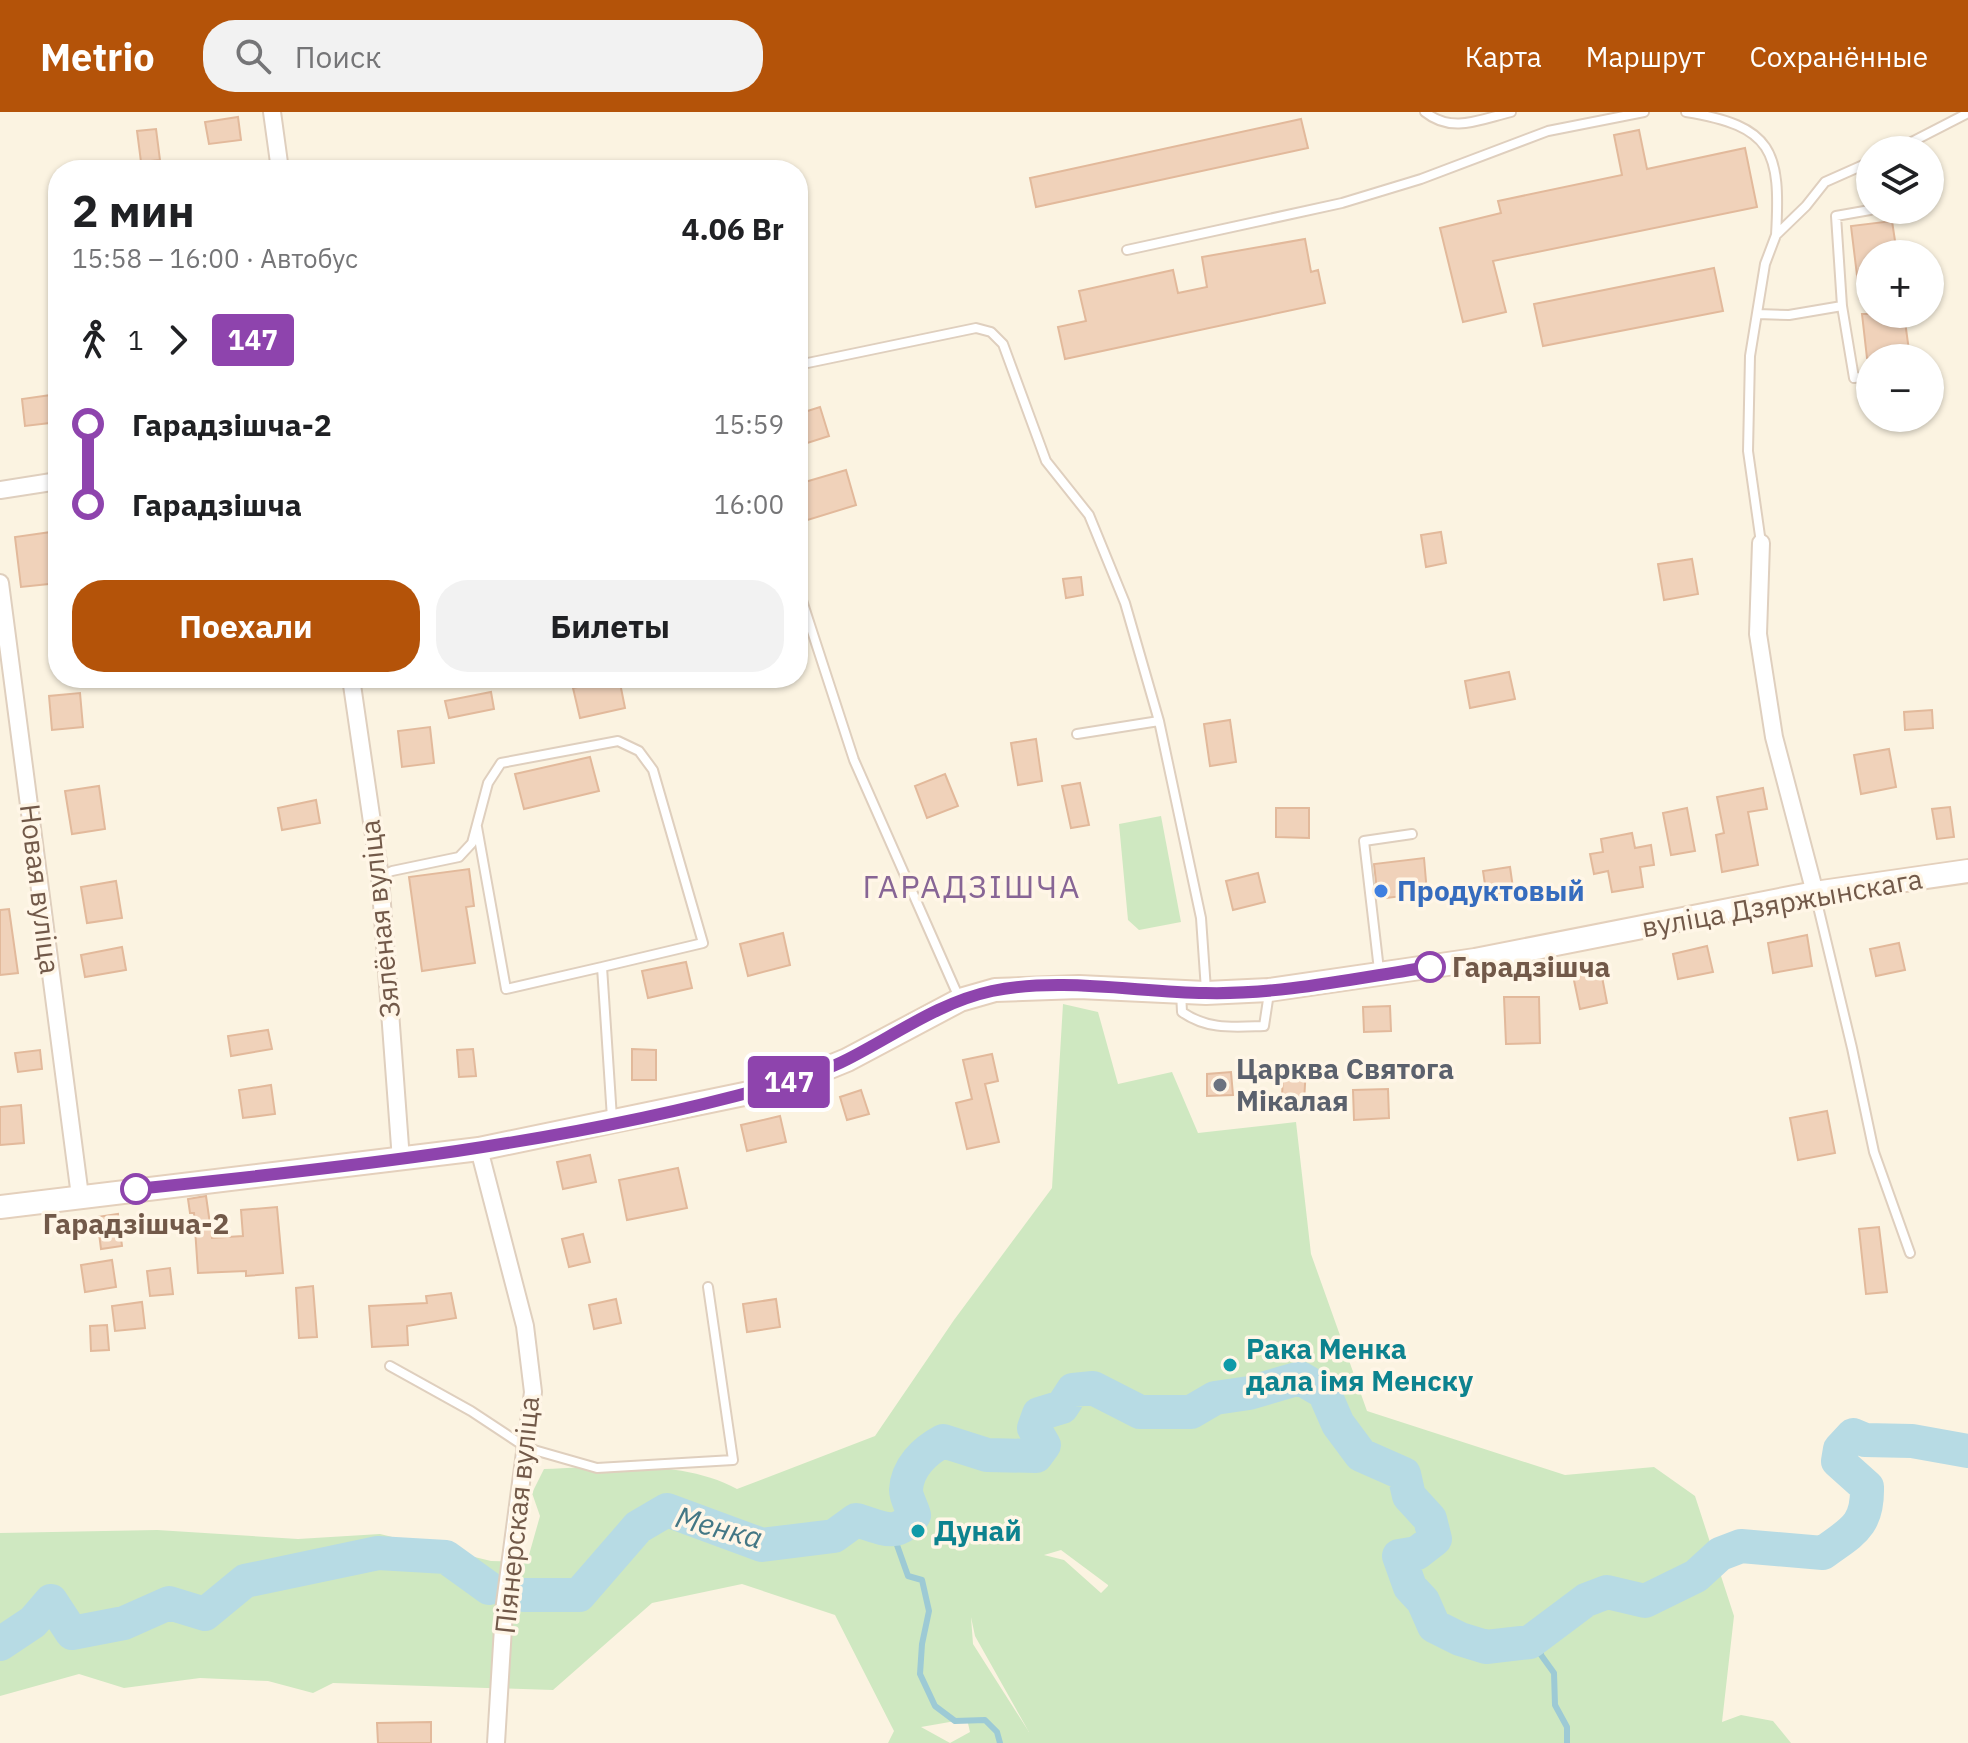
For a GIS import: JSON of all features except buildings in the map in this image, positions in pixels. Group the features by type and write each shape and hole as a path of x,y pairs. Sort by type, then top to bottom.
{"street":[{"path":"272,112 279,160"},
{"path":"0,490 48,483"},
{"path":"1761,543 1758,634 1774,737 1815,893"},
{"name":"Новая вуліца","path":"0,583 80,1196"},
{"name":"Зялёная вуліца","path":"352,688 380,877 401,1160"},
{"name":"вуліца Дзяржынскага","path":"0,1207 401,1160 479,1149 612,1123 803,1078 847,1060 960,1000 995,990 1038,987 1206,993 1269,990 1475,960 1815,893 1968,871"},
{"name":"Піянерская вуліца","path":"479,1149 525,1326 533,1392 504,1611 496,1743"}],"lane":[{"path":"1425,112 1434,120 1455,126 1511,112"},
{"path":"1127,250 1342,203 1421,179 1548,131 1644,112"},
{"path":"1686,112 1716,117 1750,130 1762,141 1772,160 1778,191 1776,235 1765,264 1750,356 1748,451 1761,543"},
{"path":"1919,136 1953,116 1968,113"},
{"path":"1776,235 1825,182 1856,168"},
{"path":"1856,212 1836,216 1842,306 1856,378"},
{"path":"1757,314 1789,315 1842,306"},
{"path":"808,363 976,328 991,332 1003,344 1046,461 1089,515 1125,603 1159,721 1201,918 1206,993"},
{"path":"808,619 854,760 960,1000"},
{"path":"1077,734 1159,721"},
{"path":"380,877 392,871 459,857 472,843 477,824 488,783 501,763 618,741 639,751 653,770 703,943 506,989 477,824"},
{"path":"1380,975 1364,841 1412,834"},
{"path":"1815,893 1874,1152 1910,1253"},
{"path":"602,967 612,1123"},
{"path":"1181,991 1182,1012 1194,1020 1216,1027 1264,1026 1269,990"},
{"path":"390,1366 471,1411 527,1448 597,1468 733,1460 708,1287"}],"green space":[{"path":"1161,816 1181,922 1139,930 1128,920 1119,824"},
{"path":"1063,1004 1098,1012 1118,1084 1172,1072 1198,1133 1296,1122 1311,1254 1367,1411 1565,1475 1654,1467 1695,1496 1734,1616 1722,1722 1741,1715 1773,1721 1791,1743 950,1743 888,1743 894,1731 835,1615 742,1584 652,1603 553,1690 333,1683 313,1693 268,1681 200,1678 124,1688 79,1674 0,1696 0,1533 157,1530 298,1539 380,1534 491,1561 527,1562 540,1516 532,1493 544,1469 668,1469 715,1479 737,1489 875,1436 954,1320 1052,1188","holes":["1061,1550 1108,1585 1108,1586 1101,1593 1064,1560 1044,1555","971,1617 975,1636 1029,1732 973,1644","967,1719 970,1732 950,1743 921,1727"]}],"waterway":[{"name":"Менка","path":"524,1595 579,1595 638,1527 667,1510 762,1545 834,1536 856,1520 881,1528 901,1527 914,1515 906,1493 907,1482 918,1461 929,1450 943,1441 987,1455 1036,1456 1044,1445 1034,1428 1039,1414 1062,1407 1073,1390 1093,1388 1140,1412 1191,1412 1215,1398 1249,1393 1300,1378 1324,1392 1338,1424 1361,1455 1404,1474 1409,1496 1430,1519 1435,1539 1417,1553 1399,1556 1410,1587 1423,1601 1434,1626 1486,1647 1530,1642 1586,1600 1607,1592 1645,1601 1696,1576 1720,1554 1741,1546 1823,1553 1856,1527 1867,1500 1867,1487 1838,1461 1840,1449 1853,1435 1865,1440 1912,1441 1968,1451"},
{"name":"Дунай","path":"892,1531 908,1576 922,1580 929,1611 920,1674 935,1706 955,1721 985,1720 997,1732 1000,1743"},
{"name":"Менка","path":"0,1644 33,1622 51,1601 72,1633 124,1623 169,1603 205,1614 245,1581 378,1553 446,1557 489,1588"},
{"path":"1540,1635 1541,1655 1554,1673 1555,1705 1567,1727 1567,1743"}],"bus line":[{"name":"147","path":"136,1189 479,1149 749,1093 803,1078 847,1060 960,1000 995,990 1038,987 1206,993 1269,990 1430,967"}],"place":[{"name":"Продуктовый","path":"1381,891"},
{"name":"Гарадзішча","path":"1430,967"},
{"name":"Царква Святога Мікалая","path":"1220,1085"},
{"name":"Гарадзішча-2","path":"136,1189"},
{"name":"Рака Менка дала імя Менску","path":"1230,1365"},
{"name":"Дунай","path":"918,1531"}],"district":[{"name":"ГАРАДЗІШЧА","path":"972,887"}]}
